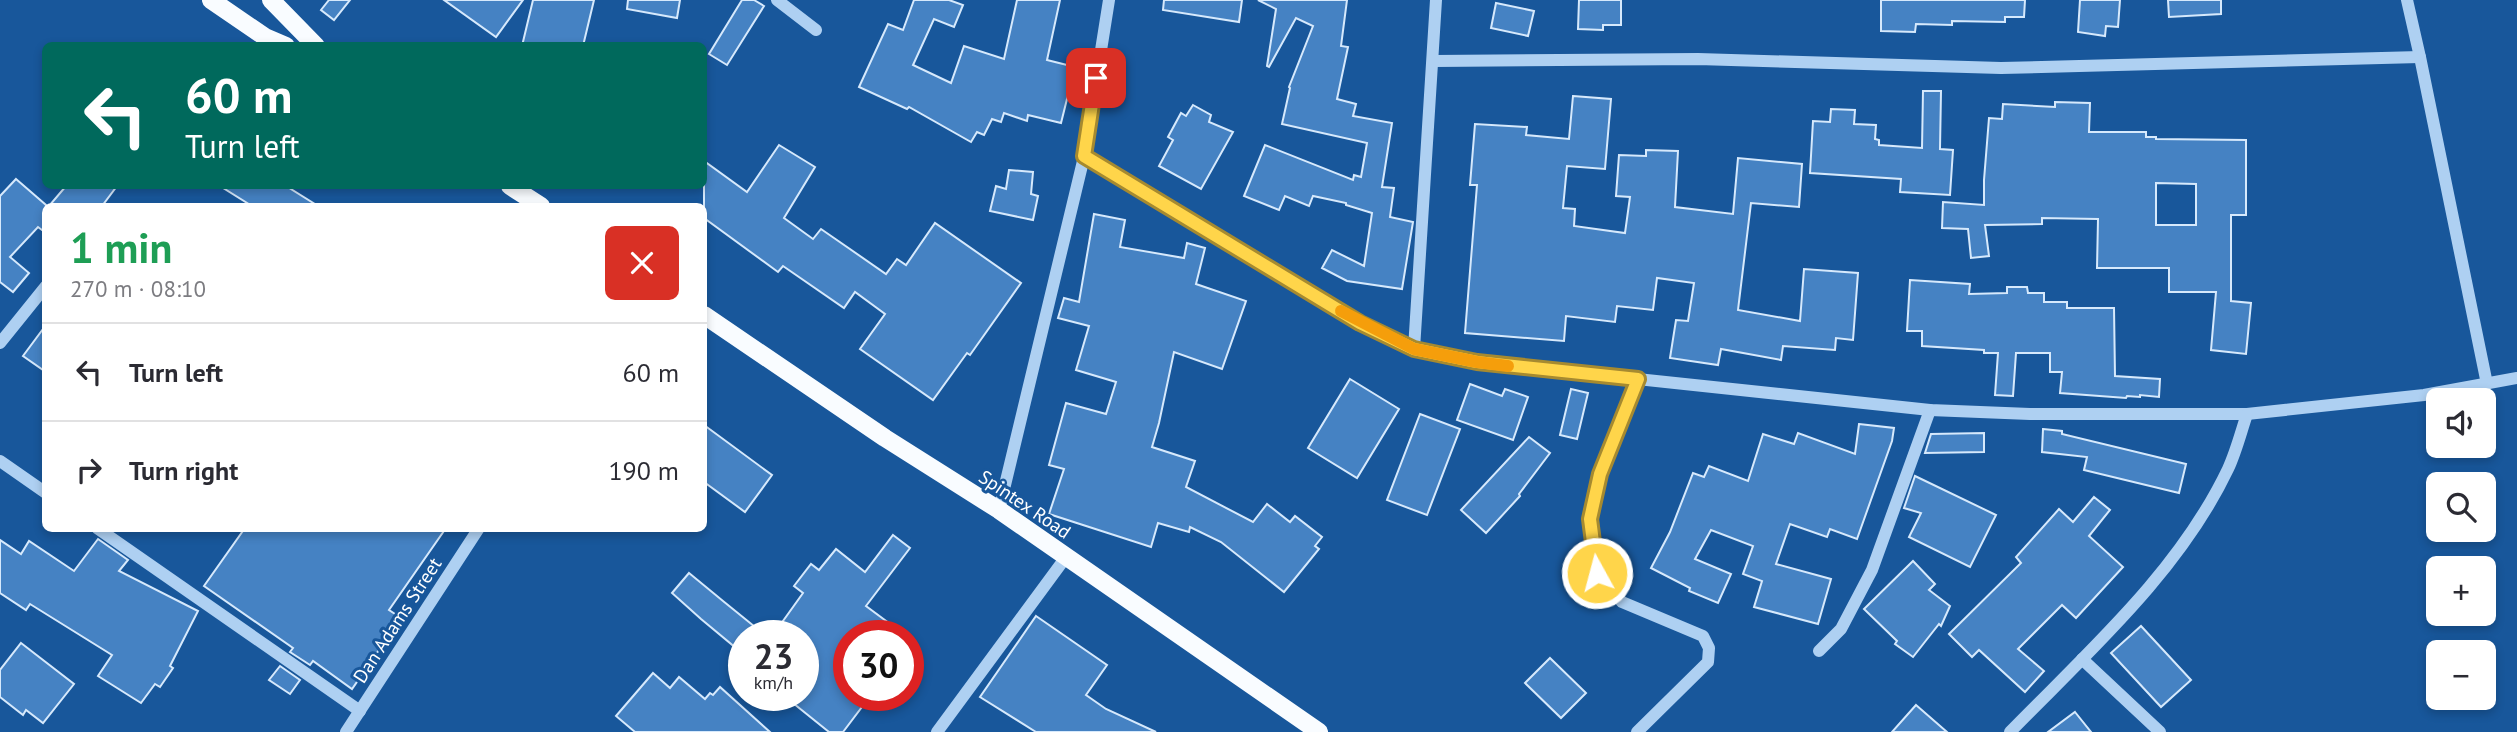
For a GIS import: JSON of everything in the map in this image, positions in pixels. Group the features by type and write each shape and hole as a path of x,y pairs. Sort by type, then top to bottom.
{"main road":[{"path":"211,0 277,42"},
{"path":"271,0 312,42"},
{"path":"515,189 536,203"},
{"name":"Spintex Road","path":"707,317 886,439 999,510 1309,729"}],"street":[{"path":"777,0 816,30"},
{"path":"999,510 1084,156 1109,0"},
{"path":"1414,349 1436,0"},
{"path":"2406,0 2487,384"},
{"path":"1434,61 1698,59 2001,68 2420,57"},
{"path":"1084,156 1360,323 1414,349 1477,362 1930,410 2030,414 2247,414 2424,395 2517,378"},
{"path":"0,343 42,291"},
{"path":"1637,732 1708,662 1709,648 1703,636 1690,629 1622,602 1597,573 1590,519 1600,474 1638,379"},
{"path":"1819,651 1841,629 1872,570 1930,410"},
{"path":"2010,732 2154,582 2195,526 2229,468 2247,414"},
{"path":"0,461 42,490"},
{"path":"103,532 360,711"},
{"name":"Dan Adams Street","path":"346,732 476,532"},
{"path":"937,732 1066,557"},
{"path":"2082,659 2161,732"}],"building":[{"path":"329,0 350,0 334,20 321,10"},
{"path":"444,0 523,0 496,37"},
{"path":"533,0 594,0 584,42 523,42"},
{"path":"628,0 680,0 677,18 627,9"},
{"path":"742,0 754,0 764,6 727,65 709,54"},
{"path":"914,0 949,0 963,5 954,27 934,19 913,65 951,83 964,46 1004,59 1017,0 1060,0 1047,60 1075,67 1061,123 1028,115 1027,121 1004,113 1001,122 992,119 984,135 977,132 971,142 909,107 907,109 859,87 888,24 903,30"},
{"path":"1164,0 1242,0 1239,22 1163,10"},
{"path":"1258,0 1347,0 1341,46 1348,47 1337,99 1356,104 1353,116 1392,123 1382,187 1394,188 1390,217 1413,222 1402,289 1347,281 1322,268 1332,250 1364,266 1372,213 1346,203 1313,196 1309,206 1285,196 1279,210 1244,196 1265,145 1353,180 1354,175 1361,177 1367,143 1282,124 1289,87 1313,26 1296,18 1269,67 1267,66 1276,9"},
{"path":"1579,0 1621,0 1621,25 1603,25 1603,30 1578,29"},
{"path":"1881,0 2025,0 2024,17 2005,17 2005,22 1952,21 1952,25 1916,24 1915,32 1881,31"},
{"path":"2080,0 2120,0 2118,27 2106,26 2105,36 2078,32"},
{"path":"2168,0 2221,0 2221,14 2169,17"},
{"path":"1496,3 1534,11 1528,36 1491,28"},
{"path":"1923,91 1941,91 1940,149 1953,150 1950,195 1900,192 1901,179 1810,173 1813,121 1830,122 1831,109 1855,110 1854,124 1876,125 1875,139 1879,140 1879,145 1922,148"},
{"path":"1573,96 1611,99 1605,169 1567,166 1563,208 1575,209 1574,226 1625,233 1630,197 1616,196 1619,155 1646,156 1646,150 1678,151 1675,207 1733,214 1738,158 1802,164 1799,207 1751,203 1738,310 1800,321 1804,269 1858,273 1853,340 1836,338 1835,350 1783,346 1781,360 1721,349 1718,365 1670,358 1676,320 1688,321 1694,283 1657,278 1653,310 1617,306 1615,322 1566,316 1564,341 1465,333 1477,185 1470,185 1475,124 1527,127 1526,135 1569,139"},
{"path":"2055,102 2090,103 2089,132 2146,132 2146,137 2156,139 2246,140 2246,215 2231,215 2231,301 2251,303 2246,354 2211,350 2216,292 2169,292 2169,268 2097,268 2098,219 2042,218 2042,224 1985,225 1989,256 1971,258 1968,229 1942,228 1943,202 1984,205 1989,118 2002,119 2003,104 2055,107","holes":["2156,183 2196,184 2196,225 2156,225"]},
{"path":"1193,105 1211,115 1209,122 1233,132 1201,189 1159,166 1173,140 1168,137 1181,113 1186,116"},
{"path":"779,145 815,167 784,218 813,239 821,229 886,274 897,259 906,265 935,223 1021,283 970,355 967,353 933,400 860,349 885,314 855,292 844,308 783,266 778,272 707,220 704,189 707,189 707,163 747,192"},
{"path":"1009,170 1033,172 1031,194 1038,196 1033,220 990,211 996,186 1006,189"},
{"path":"16,179 44,203 42,230 38,227 10,257 29,273 13,292 0,282 0,196"},
{"path":"63,189 115,189 104,203 52,203"},
{"path":"225,189 291,189 313,203 247,203"},
{"path":"1094,214 1125,220 1120,247 1184,258 1187,243 1205,248 1196,284 1246,301 1222,369 1174,352 1152,447 1195,461 1186,487 1253,522 1267,504 1290,522 1295,516 1322,537 1315,546 1319,549 1284,592 1221,542 1190,527 1189,532 1158,523 1151,547 1049,514 1064,469 1049,465 1066,403 1106,414 1116,382 1076,370 1089,326 1058,318 1064,298 1079,302"},
{"path":"1910,280 1970,284 1969,294 2007,293 2007,287 2027,287 2028,293 2044,293 2044,302 2067,302 2067,308 2114,308 2115,376 2160,379 2159,397 2140,395 2126,398 2060,393 2062,372 2050,372 2050,353 2016,353 2013,396 1995,395 1998,353 1922,346 1922,331 1907,331"},
{"path":"42,330 42,369 23,356"},
{"path":"1350,379 1399,409 1357,478 1308,448"},
{"path":"1470,384 1502,396 1505,389 1528,397 1513,440 1457,420"},
{"path":"1571,389 1588,393 1577,439 1560,435"},
{"path":"1420,414 1460,429 1427,515 1387,500"},
{"path":"1859,424 1894,428 1892,441 1857,539 1830,529 1827,537 1790,524 1776,564 1831,579 1818,624 1754,607 1762,581 1743,574 1753,546 1711,530 1695,559 1731,574 1718,603 1689,591 1690,588 1651,568 1670,532 1693,473 1704,477 1709,466 1748,481 1763,434 1794,444 1798,433 1855,454"},
{"path":"707,427 772,475 745,512 707,484"},
{"path":"2043,429 2062,431 2062,434 2186,464 2179,493 2084,470 2087,457 2042,452"},
{"path":"1984,433 1984,452 1925,453 1931,434"},
{"path":"1529,437 1550,453 1520,496 1486,533 1461,510"},
{"path":"1915,476 1996,515 1970,567 1909,537 1921,513 1904,508"},
{"path":"2094,497 2110,510 2089,536 2123,567 2076,618 2062,605 2018,649 2044,671 2025,692 1979,650 1972,657 1949,634 2021,563 2016,557 2059,509 2073,522"},
{"path":"242,532 443,532 389,610 401,618 352,689 313,661 310,665 290,652 293,648 204,586"},
{"path":"893,535 910,548 866,606 885,620 833,620 833,711 859,711 843,732 829,732 803,711 819,711 819,620 784,620 803,593 794,586 811,564 819,570 836,549 865,572"},
{"path":"98,539 128,560 119,571 198,611 170,666 173,668 160,687 155,684 141,703 98,676 112,655 30,604 26,610 0,593 0,540 21,554 29,541 74,571"},
{"path":"1913,561 1935,584 1929,590 1950,606 1941,626 1939,624 1913,657 1895,644 1897,641 1864,609"},
{"path":"689,573 747,620 728,620 728,641 672,593"},
{"path":"1036,616 1107,665 1086,695 1106,709 1156,732 1036,732 980,697"},
{"path":"2141,626 2191,680 2161,707 2111,653"},
{"path":"21,643 74,684 43,723 26,710 23,715 0,697 0,670"},
{"path":"1550,658 1586,693 1561,718 1525,683"},
{"path":"280,666 300,680 290,694 269,680"},
{"path":"653,673 670,688 679,677 705,699 720,687 728,694 728,711 747,711 770,732 635,732 616,716"},
{"path":"1916,705 1947,732 1892,732"},
{"path":"2075,712 2091,732 2048,732"}],"slow traffic":[{"path":"1341,311 1414,349 1508,366"}],"route":[{"path":"1096,78 1084,156 1360,323 1414,349 1477,362 1638,379 1600,474 1590,519 1597,573"}]}
